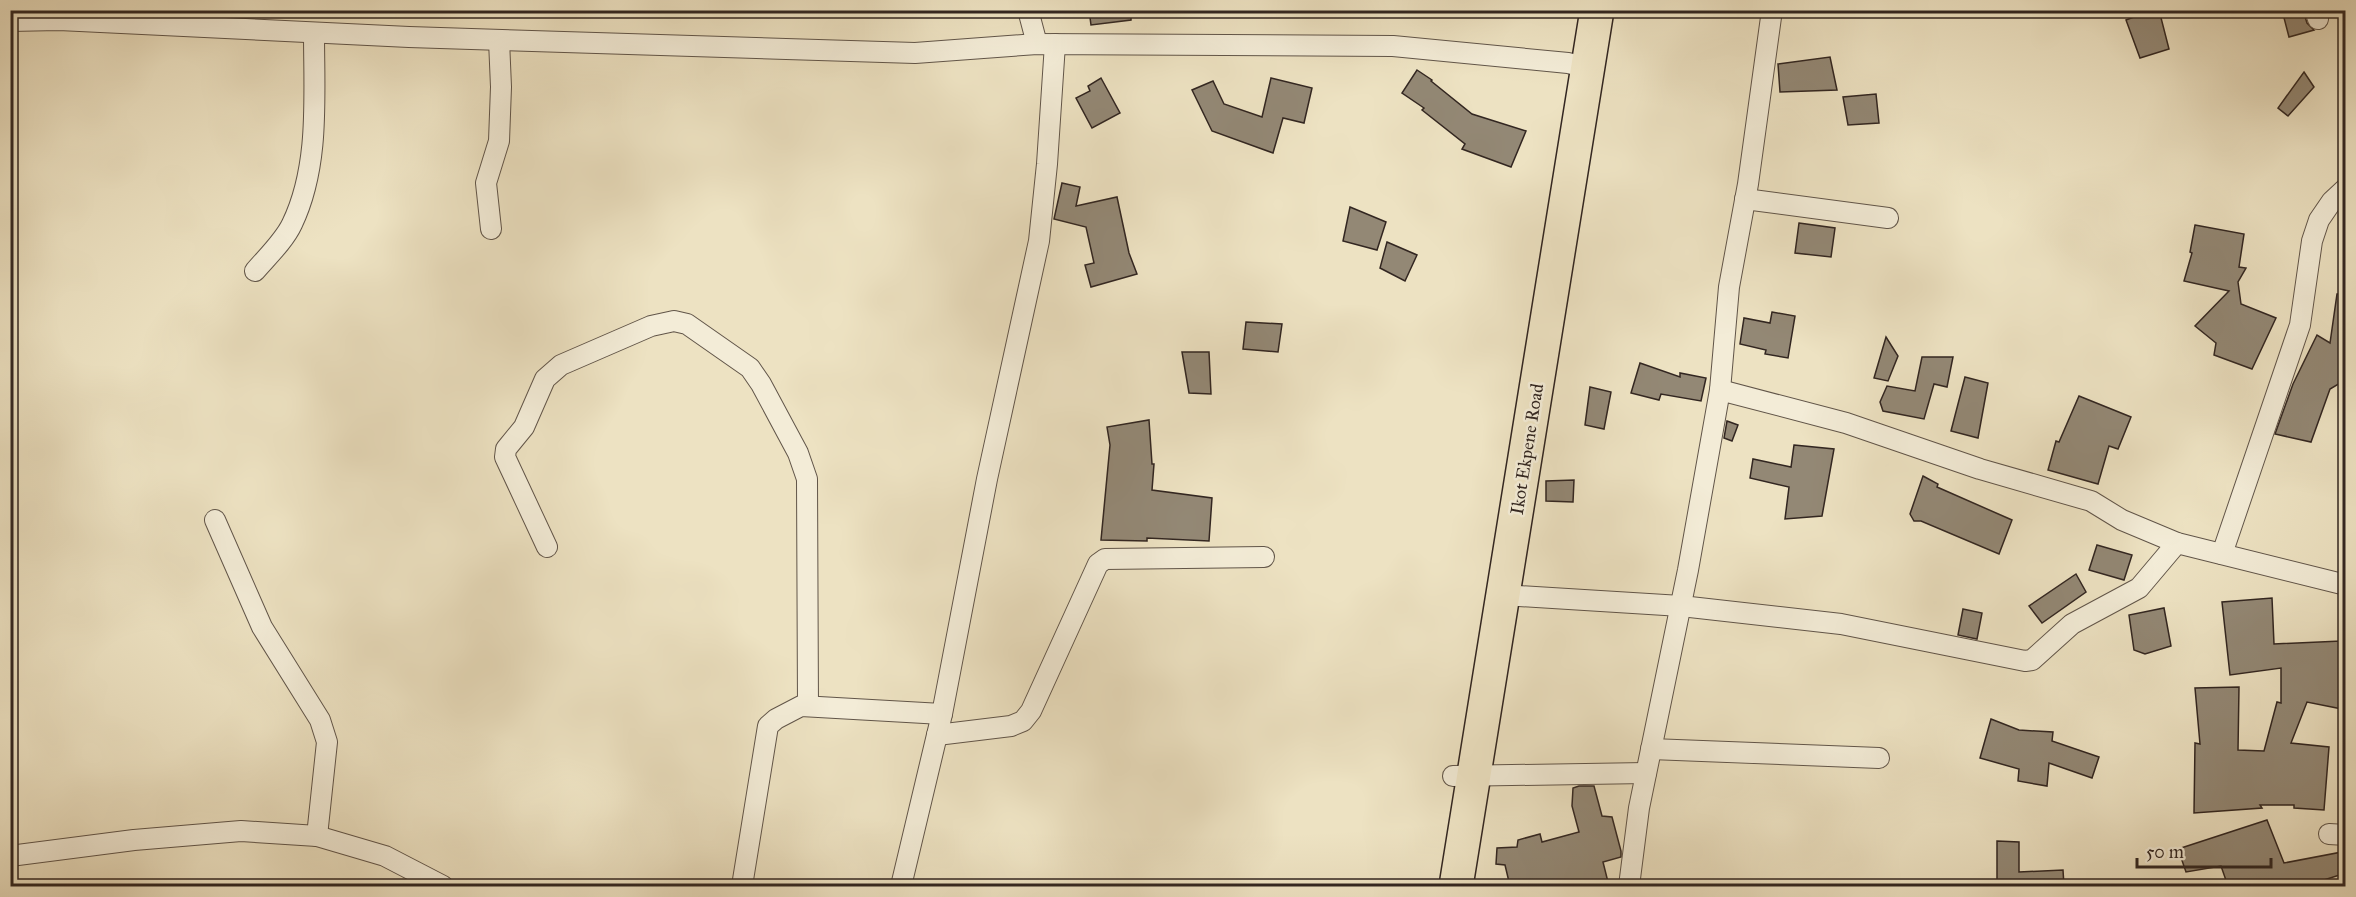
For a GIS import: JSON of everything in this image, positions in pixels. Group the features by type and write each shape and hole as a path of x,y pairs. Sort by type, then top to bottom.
{"highway":[{"name":"Ikot Ekpene Road","path":"1436,886 1503,595 1578,66 1576,10"},
{"name":"Ikot Ekpene Road","path":"1456,886 1463,775 1578,66 1597,10"}],"street":[{"path":"900,886 942,714 987,479 1039,241 1047,164 1046,44 1028,10"},
{"path":"1629,886 1646,773 1681,606 1720,390 1729,287 1745,199 1772,10"},
{"path":"10,21 59,20 314,33 915,53 1046,44 1393,46 1578,66"},
{"path":"255,271 292,226 304,191 314,122 314,33"},
{"path":"491,229 486,183 499,141 501,87 499,40"},
{"path":"2222,554 2300,324 2312,241 2319,219 2332,201 2346,188"},
{"path":"1745,199 1888,218"},
{"path":"547,547 505,457 506,449 524,427 545,379 561,365 651,326 674,321 687,324 750,368 798,453 807,479 808,706"},
{"path":"1720,390 1846,423 1980,469 2091,501 2122,520 2177,543 2346,585"},
{"path":"215,520 262,627 320,720 327,742 318,836"},
{"path":"1503,595 1681,606 1841,624 2025,661 2032,660 2072,624 2139,588 2177,543"},
{"path":"937,735 1011,726 1023,722 1031,711 1098,564 1105,560 1264,557"},
{"path":"742,886 768,726 776,719 801,706 942,714"},
{"path":"1651,749 1879,758"},
{"path":"1463,775 1646,773"},
{"path":"10,856 134,840 242,831 318,836 385,856 443,886"}],"building":[{"path":"1089,10 1131,10 1131,20 1091,25"},
{"path":"2152,10 2159,10 2169,49 2140,58 2126,20"},
{"path":"2282,10 2303,10 2307,23 2314,30 2289,37"},
{"path":"1830,57 1837,90 1780,92 1778,64"},
{"path":"1417,70 1472,114 1526,131 1511,167 1462,149 1465,144 1422,110 1424,108 1402,93"},
{"path":"2304,72 2314,87 2288,116 2278,108"},
{"path":"1101,78 1120,113 1092,128 1076,98 1090,91 1088,86"},
{"path":"1271,78 1312,88 1304,123 1283,118 1273,153 1212,131 1192,90 1213,81 1224,104 1262,117"},
{"path":"1876,94 1879,123 1848,125 1843,97"},
{"path":"1062,183 1080,187 1076,206 1117,197 1129,253 1137,274 1091,287 1085,265 1094,263 1086,227 1054,219"},
{"path":"1350,207 1386,222 1377,250 1343,241"},
{"path":"1799,223 1835,228 1831,257 1795,253"},
{"path":"2195,225 2244,234 2239,267 2246,268 2238,282 2241,304 2276,318 2252,369 2214,355 2216,343 2195,326 2229,291 2184,281 2192,253 2190,252"},
{"path":"1387,242 1417,255 1405,281 1380,268"},
{"path":"2337,294 2346,294 2346,377 2330,389 2311,442 2275,434 2293,384 2317,335 2330,343"},
{"path":"1772,312 1795,316 1788,358 1765,354 1766,350 1740,344 1744,318 1770,323"},
{"path":"1246,322 1282,324 1278,352 1243,349"},
{"path":"1886,337 1898,356 1888,381 1874,378"},
{"path":"1182,352 1209,352 1211,394 1189,393"},
{"path":"1922,357 1953,357 1947,387 1934,384 1924,419 1883,411 1880,402 1887,386 1915,391"},
{"path":"1640,363 1680,377 1680,373 1706,378 1701,401 1661,394 1659,400 1631,393"},
{"path":"1965,377 1988,383 1978,438 1951,431"},
{"path":"1590,387 1611,392 1604,429 1585,425"},
{"path":"2079,396 2131,417 2118,449 2109,446 2098,484 2048,470 2056,441 2059,442"},
{"path":"1149,420 1152,464 1154,464 1152,490 1212,498 1209,541 1147,538 1147,541 1101,540 1110,445 1107,427"},
{"path":"1727,421 1738,425 1732,441 1724,438"},
{"path":"1794,445 1834,449 1822,516 1785,519 1789,487 1750,478 1753,459 1791,467"},
{"path":"1923,476 1938,484 1937,487 2012,520 1999,554 1921,521 1914,521 1910,514"},
{"path":"1574,480 1573,502 1546,501 1546,481"},
{"path":"2097,545 2132,555 2124,580 2089,570"},
{"path":"2076,574 2086,592 2042,623 2029,606"},
{"path":"2272,598 2274,644 2341,641 2342,709 2307,702 2291,743 2329,747 2324,810 2294,808 2294,805 2260,805 2262,808 2194,813 2195,743 2200,744 2195,688 2239,687 2238,750 2264,751 2277,702 2281,703 2281,668 2230,675 2222,602"},
{"path":"2164,608 2171,646 2145,654 2134,650 2129,615"},
{"path":"1963,609 1982,613 1977,639 1958,635"},
{"path":"1991,719 2019,730 2053,732 2052,741 2099,757 2092,778 2049,763 2047,786 2018,781 2019,769 1980,758"},
{"path":"1594,786 1602,816 1612,817 1621,857 1603,862 1609,886 1510,886 1505,865 1496,864 1497,848 1517,847 1518,840 1540,834 1542,842 1579,832 1572,806 1573,788"},
{"path":"2267,820 2284,863 2342,852 2346,873 2305,886 2228,886 2221,866 2186,872 2178,849"},
{"path":"1997,841 2019,842 2019,872 2063,870 2064,886 1997,886"}]}
